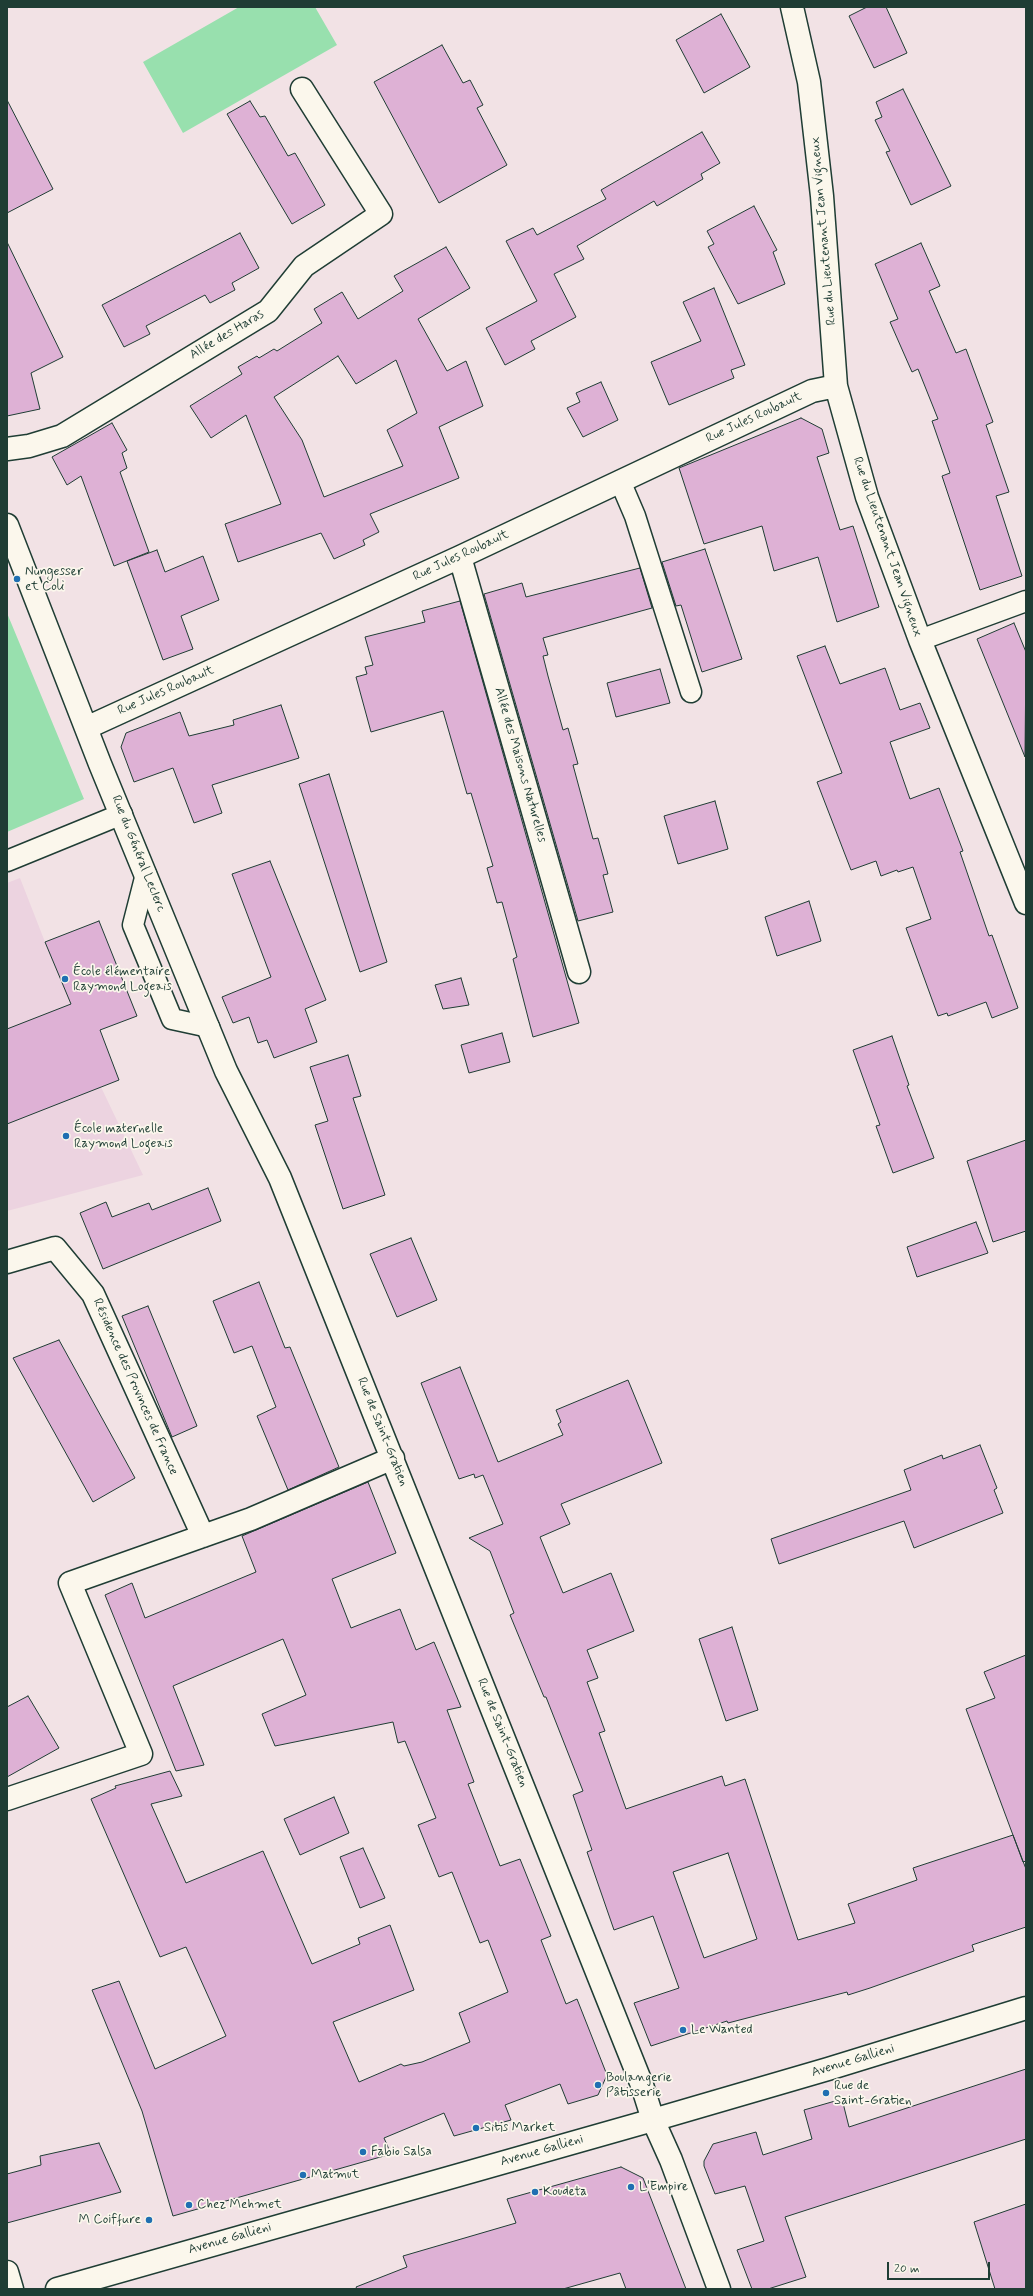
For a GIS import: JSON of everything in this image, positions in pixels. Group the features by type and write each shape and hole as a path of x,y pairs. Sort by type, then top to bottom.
{"street":[{"name":"Rue du Lieutenant Jean Vigneux","path":"792,7 810,82 822,196 836,386 867,497 920,640 1026,903"},
{"name":"Allée des Haras","path":"7,449 29,446 62,436 268,311 304,266 381,214 302,89"},
{"name":"Rue Jules Roubault","path":"86,728 460,557 812,392 836,386"},
{"name":"Rue du Général Leclerc","path":"7,525 86,728 226,1071 280,1178"},
{"name":"Allée des Maisons Naturelles","path":"460,557 579,972"},
{"name":"Rue de Saint-Gratien","path":"280,1178 636,2070 653,2120 671,2160 719,2289"},
{"name":"Résidence des Provinces de France","path":"7,1262 55,1248 93,1294 203,1536"},
{"path":"7,1799 141,1754 70,1583 251,1519 393,1458"},
{"name":"Avenue Gallieni","path":"57,2289 653,2120 828,2069 1026,2008"},
{"path":"7,2272 12,2289"}],"lane":[{"path":"620,481 635,516 691,692"},
{"path":"920,640 1026,601"},
{"path":"7,861 122,814"},
{"path":"146,874 133,925 172,1018 209,1027"}],"shaded area":[{"name":"École élémentaire Raymond Logeais","path":"20,878 45,942 99,921 137,1016 100,1030 119,1080 101,1087 143,1175 7,1211 7,883"}],"green space":[{"path":"239,7 315,7 337,45 183,133 143,62"},
{"path":"7,613 84,799 7,832"}],"building":[{"path":"867,7 886,7 907,53 874,68 849,16"},
{"path":"721,14 750,67 704,93 676,40"},
{"path":"442,45 463,83 470,80 483,105 477,108 507,165 439,203 374,82"},
{"path":"903,89 951,186 911,205 886,152 890,151 875,120 882,117 876,102"},
{"path":"7,100 53,189 7,213"},
{"path":"250,101 260,117 265,116 288,156 295,153 325,205 292,224 227,114"},
{"path":"702,132 720,163 701,174 703,179 657,206 654,201 577,246 584,259 554,274 576,317 531,341 535,349 505,365 486,328 537,301 506,241 533,228 537,235 606,199 601,190"},
{"path":"754,206 777,250 773,252 785,284 738,304 708,247 714,244 707,231"},
{"path":"240,233 259,268 232,283 235,290 210,303 205,295 146,326 150,334 124,347 102,305"},
{"path":"7,242 63,357 31,373 40,409 7,416"},
{"path":"921,243 940,286 929,291 956,353 966,349 993,422 986,425 1009,492 996,496 1022,576 980,590 942,476 950,473 932,421 938,419 918,369 912,372 890,322 898,319 875,264"},
{"path":"446,247 470,288 418,319 447,371 466,361 483,406 439,427 459,478 370,514 379,532 363,540 365,545 334,559 321,533 238,562 225,524 281,504 246,415 211,438 190,406 242,374 238,367 257,356 259,358 274,349 277,351 322,323 314,309 342,292 358,319 403,291 394,276","holes":["338,356 356,384 396,360 417,413 387,430 403,466 324,497 302,440 274,397"]},
{"path":"714,288 745,365 731,370 734,378 669,405 651,362 701,341 683,302"},
{"path":"601,382 618,420 583,437 567,408 580,402 576,393"},
{"path":"801,418 822,429 829,453 817,457 840,530 853,526 879,607 837,622 818,557 774,571 762,526 704,544 679,468"},
{"path":"112,423 127,450 122,453 127,468 120,472 149,552 114,566 81,476 67,485 52,457"},
{"path":"705,549 742,659 702,672 681,605 676,606 662,562"},
{"path":"157,550 165,572 203,556 219,600 181,616 193,649 163,660 127,561"},
{"path":"640,568 652,608 543,638 548,655 543,656 548,676 563,730 568,728 578,764 573,765 593,839 598,838 608,874 603,875 613,912 578,921 484,594 522,583 526,597"},
{"path":"460,601 579,1023 533,1037 513,959 517,957 502,902 497,903 487,868 493,866 471,793 467,794 443,711 371,732 356,677 367,674 365,667 373,665 365,637 425,622 422,611"},
{"path":"1014,623 1026,652 1025,757 977,639"},
{"path":"825,646 840,684 885,668 900,710 920,703 930,728 890,742 910,799 939,788 963,851 960,852 989,936 992,935 1018,1008 992,1018 986,1002 948,1016 947,1013 938,1016 906,928 931,919 913,867 898,872 897,870 881,876 876,861 851,870 817,782 842,773 797,656"},
{"path":"660,669 670,703 616,717 607,683"},
{"path":"281,705 299,758 212,785 222,813 194,823 173,768 134,782 121,747 126,733 180,712 189,736 234,725 233,720"},
{"path":"329,774 387,962 360,972 299,784"},
{"path":"715,801 728,849 678,864 664,816"},
{"path":"270,861 326,1000 305,1009 317,1042 274,1058 267,1040 258,1043 249,1017 233,1023 222,997 271,977 232,874"},
{"path":"809,901 821,941 777,956 765,917"},
{"name":"École élémentaire Raymond Logeais","path":"99,921 137,1016 100,1030 119,1080 7,1124 7,1029 71,1004 45,942"},
{"path":"461,978 469,1005 443,1009 435,985"},
{"path":"502,1033 510,1062 469,1073 461,1045"},
{"path":"892,1036 909,1085 907,1086 934,1158 893,1173 876,1126 880,1125 853,1050"},
{"path":"348,1055 361,1096 353,1098 385,1195 343,1209 315,1125 328,1121 310,1067"},
{"path":"1026,1140 1026,1231 993,1242 967,1161"},
{"path":"208,1188 221,1221 103,1269 80,1213 106,1202 112,1217 149,1203 152,1210"},
{"path":"976,1222 988,1253 917,1277 907,1247"},
{"path":"411,1238 437,1300 397,1317 370,1254"},
{"path":"259,1282 285,1348 290,1347 339,1467 288,1490 257,1416 276,1407 252,1346 234,1353 213,1301"},
{"path":"148,1306 197,1426 172,1437 122,1316"},
{"path":"59,1340 135,1478 93,1502 13,1358"},
{"path":"460,1367 498,1462 563,1435 558,1424 561,1422 556,1410 628,1380 662,1463 561,1504 570,1524 540,1537 563,1593 611,1573 634,1631 587,1650 598,1678 587,1682 605,1731 599,1733 626,1809 722,1776 725,1786 745,1779 798,1940 855,1923 848,1904 917,1880 913,1868 1013,1835 1026,1869 1026,1927 972,1945 974,1951 848,1995 847,1992 728,2023 727,2021 651,2046 634,2003 679,1988 653,1916 614,1930 587,1852 592,1850 573,1795 583,1791 546,1697 544,1697 510,1615 514,1613 490,1551 469,1538 503,1524 483,1475 475,1478 474,1474 459,1479 421,1383","holes":["728,1853 757,1939 704,1958 673,1872"]},
{"path":"980,1445 997,1488 994,1490 1003,1513 914,1548 904,1521 779,1564 771,1539 911,1490 904,1470 942,1455 943,1459"},
{"path":"368,1482 396,1553 332,1579 351,1628 400,1609 416,1650 434,1642 461,1707 447,1710 474,1782 468,1784 500,1866 520,1859 551,1936 541,1940 566,2004 577,1999 607,2075 598,2095 568,2104 560,2084 505,2105 511,2120 454,2136 444,2113 384,2138 391,2154 173,2216 142,2111 92,1990 119,1981 155,2069 226,2036 186,1947 160,1957 91,1799 116,1788 115,1786 170,1771 182,1796 151,1804 186,1883 263,1851 312,1964 360,1944 358,1938 390,1925 414,1990 333,2022 359,2082 401,2064 404,2066 422,2062 470,2042 459,2013 508,1992 488,1940 480,1943 452,1872 439,1877 418,1825 436,1818 405,1741 398,1743 393,1722 275,1746 262,1714 306,1695 283,1639 173,1686 204,1765 176,1771 105,1595 132,1583 145,1618 256,1572 242,1536"},
{"path":"732,1627 758,1710 726,1721 699,1639"},
{"path":"1026,1655 1026,1861 1023,1862 966,1709 995,1698 984,1672"},
{"path":"28,1696 59,1748 7,1777 7,1707"},
{"path":"334,1797 349,1833 300,1855 284,1819"},
{"path":"363,1848 385,1898 360,1908 340,1857"},
{"path":"1026,2069 1026,2139 785,2217 806,2277 768,2289 752,2289 737,2250 764,2241 745,2186 715,2194 704,2166 704,2161 713,2144 756,2132 763,2155 812,2139 804,2110 842,2099 849,2127"},
{"path":"99,2143 121,2192 7,2223 7,2174 41,2165 40,2156"},
{"path":"621,2167 643,2178 686,2289 626,2289 620,2273 563,2289 357,2289 356,2287 407,2267 403,2256 516,2223 507,2199"},
{"path":"1026,2204 1026,2289 995,2289 974,2222"}],"place":[{"name":"Nungesser et Coli","path":"17,579"},
{"name":"École élémentaire Raymond Logeais","path":"65,979"},
{"name":"École maternelle Raymond Logeais","path":"66,1136"},
{"name":"Le Wanted","path":"683,2030"},
{"name":"Boulangerie Pâtisserie","path":"598,2085"},
{"name":"Rue de Saint-Gratien","path":"826,2093"},
{"name":"Sitis Market","path":"476,2128"},
{"name":"Fabio Salsa","path":"363,2152"},
{"name":"Matmut","path":"303,2175"},
{"name":"L'Empire","path":"631,2187"},
{"name":"Koudeta","path":"535,2192"},
{"name":"Chez Mehmet","path":"189,2205"},
{"name":"M Coiffure","path":"149,2220"}]}
